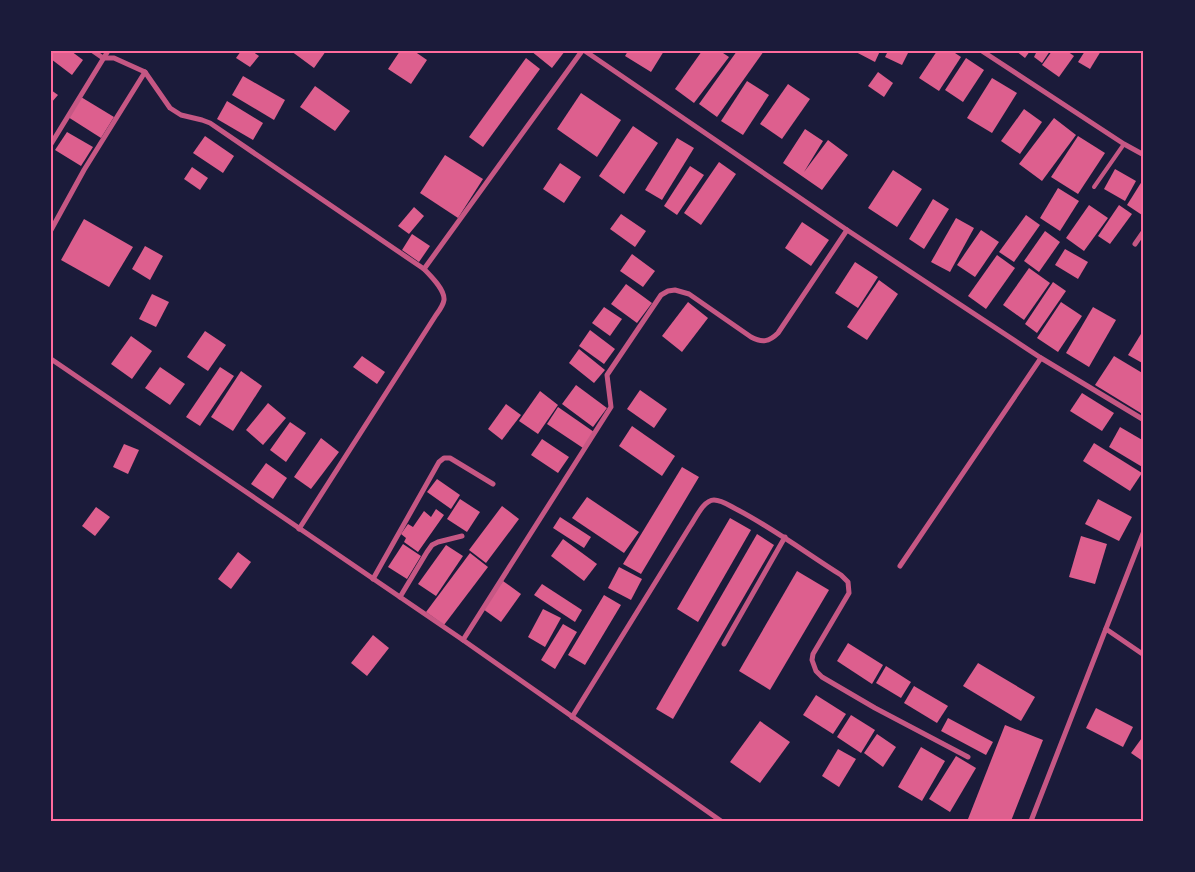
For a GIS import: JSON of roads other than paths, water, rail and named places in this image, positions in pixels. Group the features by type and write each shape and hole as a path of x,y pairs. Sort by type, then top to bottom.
{"street":[{"path":"93,51 103,58 114,58 144,72 170,108 181,115 210,123 424,269 433,278 443,294 443,304 300,529"},
{"path":"51,144 108,51"},
{"path":"424,269 583,51 847,230 1041,358 1144,420"},
{"path":"982,51 1124,144 1144,155"},
{"path":"51,230 88,162 144,72"},
{"path":"463,640 611,405 607,375 664,293 668,290 675,290 689,294 757,341 768,341 778,333 847,230"},
{"path":"1135,244 1144,231"},
{"path":"900,566 1041,358"},
{"path":"51,359 400,596 721,821"},
{"path":"373,579 439,462 444,458 450,458 493,484"},
{"path":"572,717 704,506 712,500 724,503 756,519 846,578 849,593 813,654 812,660 816,671 822,677 875,708 968,757"},
{"path":"1031,821 1144,531"},
{"path":"400,596 432,545 462,536"},
{"path":"724,644 785,537"},
{"path":"1106,629 1144,655"}],"lane":[{"path":"1094,187 1124,144"}]}
